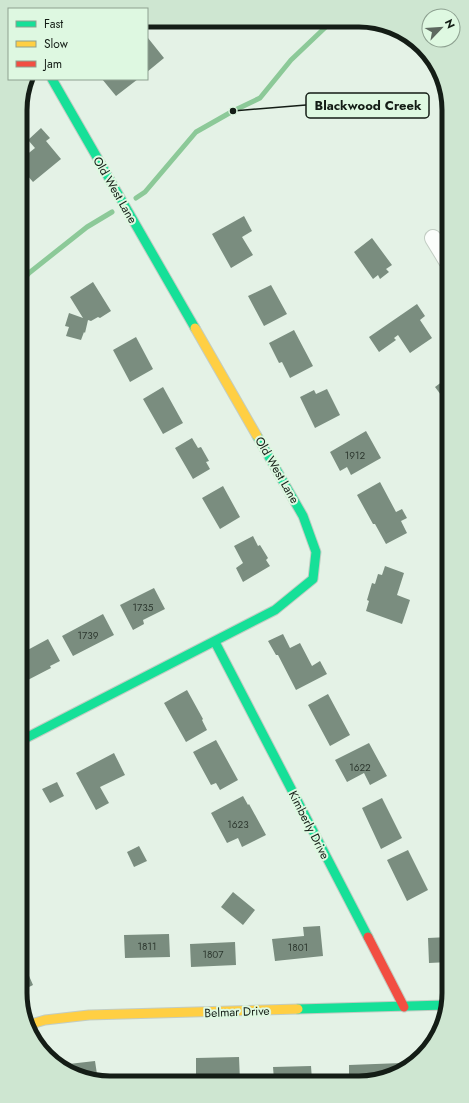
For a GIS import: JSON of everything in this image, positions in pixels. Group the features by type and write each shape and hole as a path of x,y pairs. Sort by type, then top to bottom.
{"street":[{"name":"Old West Lane","path":"27,737 275,610 313,579 316,552 303,516 53,80"},
{"path":"433,238 442,254"},
{"name":"Kimberly Drive","path":"214,642 404,1007"},
{"name":"Belmar Drive","path":"33,1024 45,1020 88,1016 441,1005"}],"building":[{"path":"148,38 164,58 148,71"},
{"path":"103,80 137,80 116,96"},
{"path":"41,128 50,138 46,141 61,159 33,182 27,175 27,154 35,148 28,140"},
{"path":"244,216 252,231 242,237 253,255 231,268 212,234"},
{"path":"372,238 392,265 386,269 389,272 380,279 378,275 373,279 354,252"},
{"path":"93,282 111,311 100,318 98,317 91,321 88,320 85,333 84,332 81,340 66,336 69,327 65,326 69,313 83,318 70,297"},
{"path":"271,285 287,314 264,326 248,296"},
{"path":"417,304 425,316 420,320 432,338 410,353 398,335 394,338 396,340 379,352 369,337"},
{"path":"294,330 313,366 290,378 282,362 279,363 269,343"},
{"path":"136,337 153,369 130,382 113,350"},
{"path":"442,382 442,396 435,387"},
{"path":"163,387 183,423 163,434 143,399"},
{"path":"327,389 340,415 315,428 300,397 314,390 316,394"},
{"path":"366,431 381,458 351,475 347,467 340,471 330,452"},
{"path":"192,438 198,448 201,447 209,461 206,462 210,469 193,479 175,448"},
{"path":"380,482 396,512 402,509 407,518 401,521 407,533 386,544 357,495"},
{"path":"223,486 240,517 220,529 202,498"},
{"path":"253,536 258,546 260,545 268,558 266,560 270,566 243,582 236,568 243,563 234,546"},
{"path":"385,566 404,573 397,595 410,600 402,624 366,611 369,601 367,600 372,583 375,584 378,574 382,575"},
{"path":"154,588 165,609 143,620 144,624 133,630 120,605"},
{"path":"103,614 114,635 73,656 62,636"},
{"path":"283,634 290,648 300,643 312,666 320,661 327,674 296,690 278,655 276,655 268,641"},
{"path":"48,639 60,661 50,666 51,668 27,680 27,650"},
{"path":"187,690 203,719 202,720 207,730 186,742 164,703"},
{"path":"328,694 350,735 330,746 308,705"},
{"path":"216,740 238,780 220,790 216,783 211,785 193,752"},
{"path":"369,743 387,776 370,785 364,773 347,782 335,760"},
{"path":"114,753 125,775 100,787 109,803 96,810 76,773"},
{"path":"57,782 64,796 50,803 42,789"},
{"path":"243,796 266,835 242,847 238,838 227,843 211,813"},
{"path":"382,798 402,838 381,849 362,808"},
{"path":"139,846 147,861 134,867 127,852"},
{"path":"408,850 428,890 407,901 387,860"},
{"path":"233,892 255,910 243,925 221,907"},
{"path":"320,926 323,956 275,961 272,939 304,936 303,927"},
{"path":"169,934 170,957 125,958 124,935"},
{"path":"442,937 442,962 429,963 428,938"},
{"path":"235,942 236,965 191,967 190,944"},
{"path":"27,971 33,985 27,988"},
{"path":"239,1057 240,1076 196,1076 196,1058"},
{"path":"95,1061 97,1075 83,1072 68,1064"},
{"path":"402,1063 391,1070 359,1076 349,1076 349,1065"},
{"path":"311,1066 312,1076 274,1076 273,1067"}],"waterway":[{"path":"136,198 145,192 196,132 260,98 291,60 326,27"},
{"path":"27,276 87,227 112,212"}],"traffic: fast":[{"path":"53,80 195,328"},
{"path":"27,737 275,610 313,579 316,552 303,516 257,436"},
{"path":"215,642 368,937"},
{"path":"298,1009 441,1005"}],"traffic: slow":[{"path":"195,328 257,436"},
{"path":"33,1024 45,1020 89,1015 298,1009"}],"traffic: jam":[{"path":"368,937 404,1007"}],"place":[{"name":"Blackwood Creek","path":"233,111"}]}
